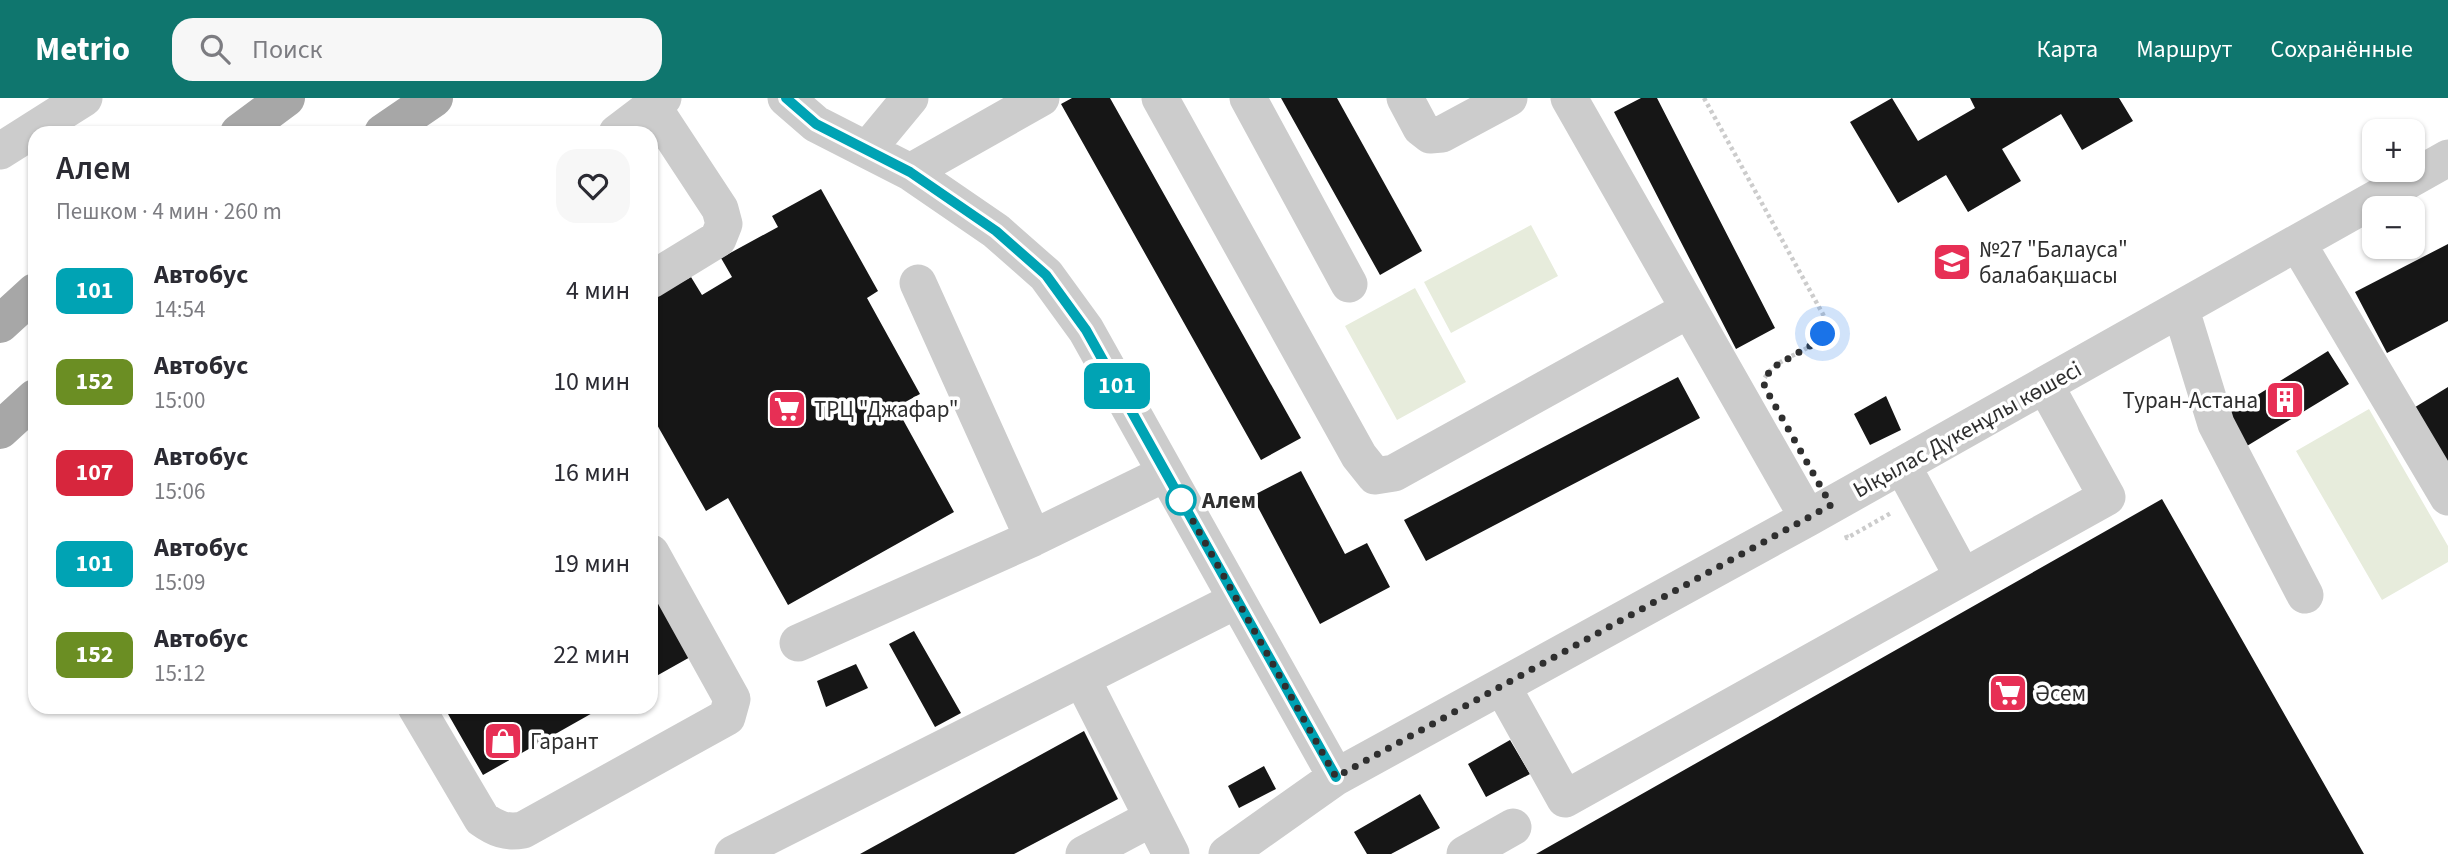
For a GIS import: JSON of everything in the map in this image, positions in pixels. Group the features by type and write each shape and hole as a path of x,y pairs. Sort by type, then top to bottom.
{"main road":[{"path":"248,126 286,98"},
{"path":"393,126 434,98"},
{"path":"0,324 28,298"},
{"path":"0,430 28,404"}],"street":[{"path":"786,98 816,124 910,172 996,231 1046,275 1086,330 1336,777"},
{"path":"867,150 910,98"},
{"path":"910,172 1041,98"},
{"path":"1160,98 1359,456 1375,476 1394,473 1688,310"},
{"path":"1248,98 1349,284"},
{"path":"1405,98 1421,128 1430,135 1442,134 1509,98"},
{"path":"1569,98 1688,310 1819,511"},
{"path":"39,126 81,99"},
{"path":"626,126 658,102 720,209 724,224 718,239 658,276"},
{"path":"0,151 28,133"},
{"name":"Ықылас Дүкенұлы көшесі","path":"1227,854 1336,777 2181,310 2448,158"},
{"path":"2298,244 2448,497"},
{"path":"918,283 1033,538"},
{"path":"2181,310 2220,434 2305,596"},
{"path":"1502,686 1565,799 2107,497 2045,385"},
{"path":"1902,465 1963,578"},
{"path":"798,643 1033,538 1166,473"},
{"path":"420,714 482,819 494,828 510,832 523,830 727,718 732,699 658,567"},
{"path":"733,854 1083,681 1237,600"},
{"path":"1083,681 1171,854"},
{"path":"1084,854 1152,818"},
{"path":"1465,854 1513,827"}],"path":[{"path":"1704,98 1825,318 1823,334 1810,346 1770,369 1764,386"},
{"path":"1819,511 1847,538 1919,497"}],"green space":[{"path":"1531,225 1558,276 1451,333 1424,282"},
{"path":"1415,288 1466,382 1397,420 1345,326"},
{"path":"2369,409 2448,546 2448,562 2382,600 2296,451"}],"building":[{"path":"1072,98 1110,98 1301,438 1261,460 1061,104"},
{"path":"1281,98 1337,98 1422,251 1380,275"},
{"path":"1641,98 1657,98 1775,328 1736,349 1614,112"},
{"path":"1892,98 1918,141 1975,108 1970,98 2119,98 2133,121 2082,150 2061,114 2002,149 2021,181 1968,212 1946,175 1898,203 1850,122"},
{"path":"821,189 878,291 867,298 920,394 896,407 954,512 788,605 728,498 706,511 658,427 658,295 691,277 702,295 732,277 721,258 778,227 772,216"},
{"path":"2448,244 2448,321 2387,353 2355,292 2419,259 2425,259 2425,256"},
{"name":"Туран-Астана","path":"2328,351 2349,384 2242,449 2222,417"},
{"path":"1678,377 1700,418 1426,561 1404,520"},
{"path":"2448,387 2448,470 2412,409"},
{"path":"1886,396 1901,430 1870,445 1854,414"},
{"path":"1301,471 1345,554 1367,543 1390,587 1320,624 1252,496"},
{"name":"Әсем","path":"2162,499 2364,854 1536,854 2104,532"},
{"path":"658,596 692,656 658,675"},
{"path":"914,631 961,713 935,727 889,644"},
{"path":"856,664 868,688 826,707 817,681"},
{"name":"Гарант","path":"448,714 591,714 483,775"},
{"path":"1084,731 1118,799 1014,854 860,854"},
{"path":"1510,740 1530,774 1486,797 1468,764"},
{"path":"1264,766 1276,789 1239,808 1228,786"},
{"path":"1420,794 1440,828 1391,854 1367,854 1354,832"}],"bus line":[{"name":"101","path":"786,98 816,124 910,172 996,231 1046,275 1086,330 1336,777"}],"place":[{"name":"№27 \"Балауса\" балабақшасы","path":"1952,262"},
{"name":"Туран-Астана","path":"2285,400"},
{"name":"ТРЦ \"Джафар\"","path":"787,409"},
{"name":"Алем","path":"1181,500"},
{"name":"Әсем","path":"2008,693"},
{"name":"Гарант","path":"503,741"}],"route":[{"path":"1181,500 1178,494 1336,777 1831,505 1764,386 1764,379 1770,369 1810,346 1823,334"}]}
